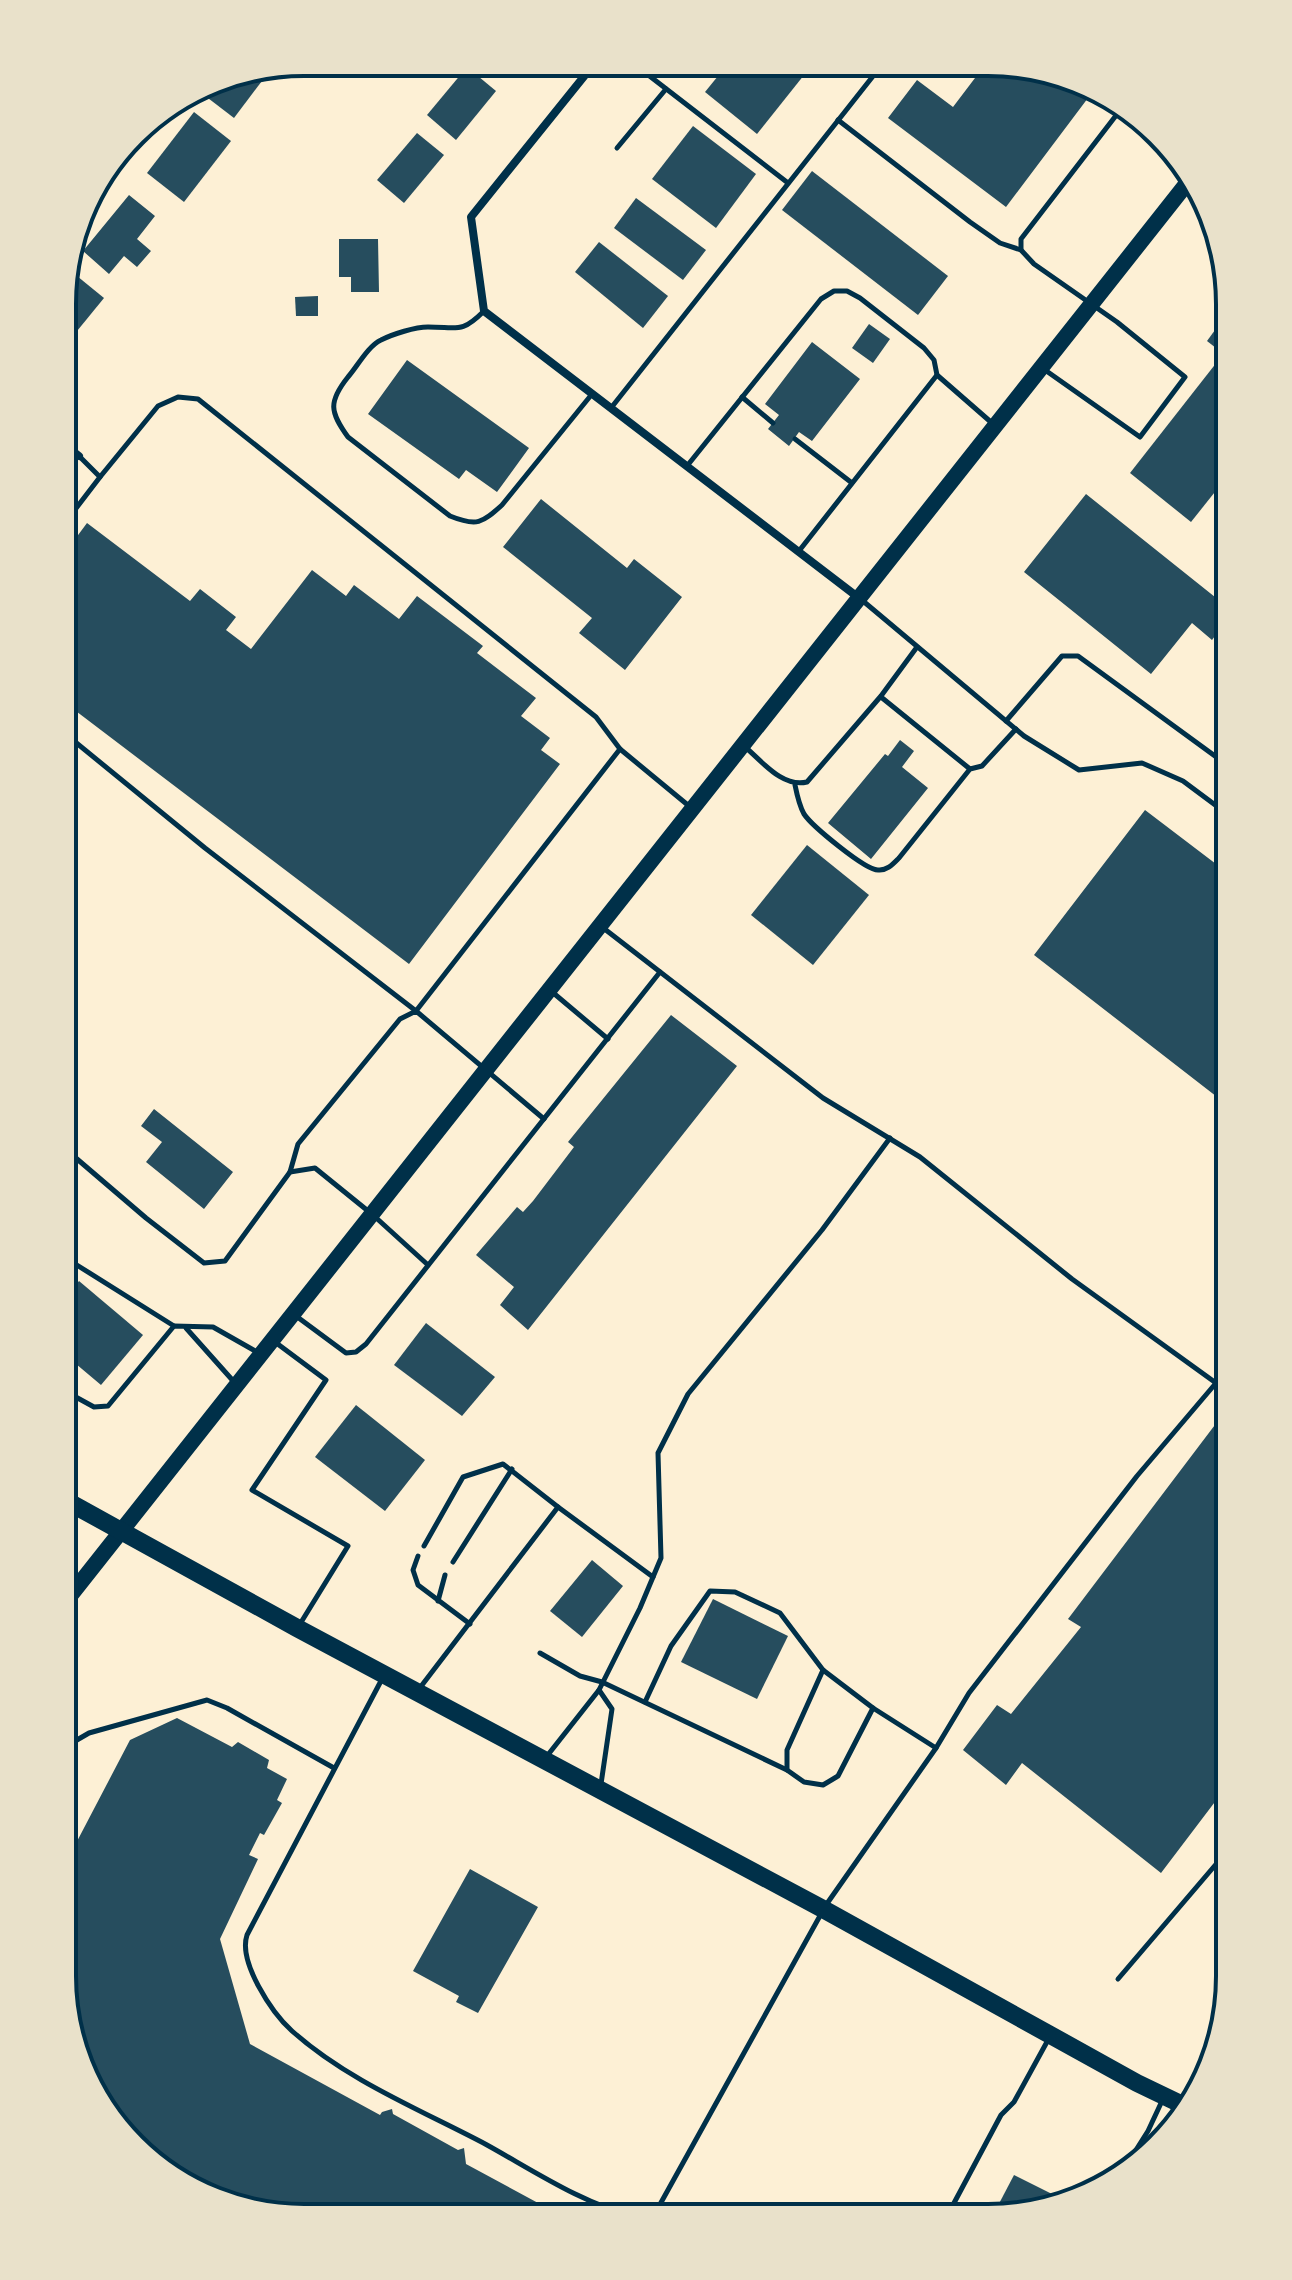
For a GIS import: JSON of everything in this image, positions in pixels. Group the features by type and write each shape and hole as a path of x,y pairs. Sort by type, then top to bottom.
{"highway":[{"path":"76,1506 1178,2103"}],"main road":[{"path":"76,1588 1184,187"}],"street":[{"path":"584,76 471,217 484,311 859,598"}],"lane":[{"path":"649,76 788,184"},
{"path":"611,408 873,76"},
{"path":"617,148 666,89"},
{"path":"1021,250 1021,239 1116,115"},
{"path":"838,120 970,222 1000,243 1021,250 1034,264 1185,377 1140,437 1041,367"},
{"path":"687,466 821,299 834,291 847,291 860,298 924,348 934,360 937,375 995,425"},
{"path":"484,311 469,325 458,329 425,326 378,341 337,391 333,406 337,421 348,437 450,516 469,524 485,520 502,505 592,394"},
{"path":"798,552 937,375"},
{"path":"76,508 158,406 178,397 198,399 596,717 620,749 693,809"},
{"path":"742,397 773,423"},
{"path":"795,439 852,483"},
{"path":"79,456 100,477"},
{"path":"859,598 1016,729 1079,770 1142,763 1183,781 1216,806"},
{"path":"743,746 784,780 795,785 807,782 881,696 917,647"},
{"path":"1006,721 1062,656 1078,656 1216,757"},
{"path":"881,696 970,769"},
{"path":"795,785 806,817 862,864 876,871 887,869 970,769 982,766 1016,729"},
{"path":"76,743 205,848 416,1011 544,1119"},
{"path":"76,1158 204,1263 225,1261 290,1172 298,1144 400,1019 416,1011 620,749"},
{"path":"601,926 823,1098 920,1157 1072,1279 1216,1383 1137,1476 969,1693 936,1748 823,1909 660,2204"},
{"path":"293,1314 346,1353 356,1352 366,1344 660,972"},
{"path":"551,991 608,1039"},
{"path":"544,1760 599,1690 661,1558 658,1453 688,1394 822,1230 890,1138"},
{"path":"290,1172 315,1168 428,1265"},
{"path":"76,1265 174,1326 213,1327 262,1355"},
{"path":"76,1397 94,1407 108,1406 174,1326"},
{"path":"186,1327 237,1385"},
{"path":"273,1340 326,1380 252,1490 348,1546 297,1628"},
{"path":"424,1546 463,1477 503,1464 653,1577"},
{"path":"453,1562 512,1469"},
{"path":"417,1692 558,1507"},
{"path":"418,1556 413,1570 418,1585 470,1624"},
{"path":"437,1601 445,1575"},
{"path":"645,1702 671,1646 710,1591 735,1592 780,1613 823,1670 873,1708 936,1748"},
{"path":"540,1653 580,1676 602,1682 787,1770 804,1782 823,1785 838,1776 873,1708"},
{"path":"787,1770 787,1750 823,1670"},
{"path":"385,1674 244,1944 266,2000 288,2028 313,2049 391,2096 601,2204"},
{"path":"599,1690 612,1709 600,1791"},
{"path":"76,1741 89,1733 207,1700 334,1768"},
{"path":"1118,1979 1216,1864"},
{"path":"953,2204 1001,2115 1014,2102 1050,2036"},
{"path":"1138,2147 1164,2096"}],"building":[{"path":"460,76 478,76 496,91 456,140 427,115"},
{"path":"718,76 803,76 757,134 705,92"},
{"path":"972,76 1032,80 1087,99 1006,207 888,118 917,80 953,107 975,78"},
{"path":"263,80 234,118 208,98"},
{"path":"194,112 231,141 184,202 147,173"},
{"path":"693,126 756,174 716,228 652,179"},
{"path":"417,133 444,155 404,203 377,180"},
{"path":"812,171 948,276 918,315 782,210"},
{"path":"129,195 155,216 137,239 151,251 137,267 124,256 109,274 83,251"},
{"path":"636,198 706,250 683,280 614,228"},
{"path":"339,239 378,239 379,292 351,292 351,277 339,277"},
{"path":"599,242 668,296 643,328 575,272"},
{"path":"78,277 104,298 76,332"},
{"path":"318,296 318,316 296,316 295,297"},
{"path":"869,324 890,339 873,363 852,348"},
{"path":"1216,329 1216,348 1207,341"},
{"path":"812,342 860,379 812,441 799,432 789,446 768,429 779,415 765,404"},
{"path":"407,360 529,448 497,492 466,470 459,479 368,414"},
{"path":"1216,363 1216,491 1191,522 1130,473"},
{"path":"1086,494 1216,598 1216,635 1212,640 1192,623 1151,674 1024,572"},
{"path":"541,499 627,568 634,559 682,597 625,670 579,633 592,618 503,547"},
{"path":"87,523 190,601 200,589 236,617 226,630 251,649 312,570 346,596 354,585 399,619 417,596 483,646 477,653 536,698 521,716 550,738 541,750 560,764 409,964 76,711 76,538"},
{"path":"900,740 914,751 902,767 928,788 871,859 828,823"},
{"path":"1145,810 1216,864 1216,1096 1034,955"},
{"path":"807,845 869,895 813,965 751,915"},
{"path":"671,1015 737,1066 528,1330 500,1305 514,1287 476,1255 517,1207 523,1212 533,1201 574,1147 568,1142"},
{"path":"154,1109 233,1172 204,1209 146,1162 162,1142 141,1126"},
{"path":"79,1281 143,1335 101,1385 76,1364 76,1285"},
{"path":"426,1323 495,1377 462,1416 394,1365"},
{"path":"356,1405 425,1460 385,1511 315,1457"},
{"path":"1216,1423 1216,1800 1161,1873 1022,1763 1006,1785 963,1750 997,1705 1011,1714 1081,1627 1068,1619"},
{"path":"592,1560 623,1586 582,1637 550,1611"},
{"path":"713,1599 788,1636 757,1699 681,1662"},
{"path":"177,1718 232,1747 238,1742 269,1760 267,1768 287,1779 277,1800 282,1803 264,1835 260,1833 249,1855 258,1859 220,1939 250,2044 380,2115 392,2109 393,2114 458,2150 464,2148 466,2164 540,2204 304,2204 245,2196 217,2187 165,2157 123,2115 100,2077 80,2020 76,1991 76,1843 130,1740"},
{"path":"470,1869 538,1907 478,2013 456,2002 459,1996 413,1971"},
{"path":"1014,2175 1053,2194 1032,2200 999,2203"}]}
